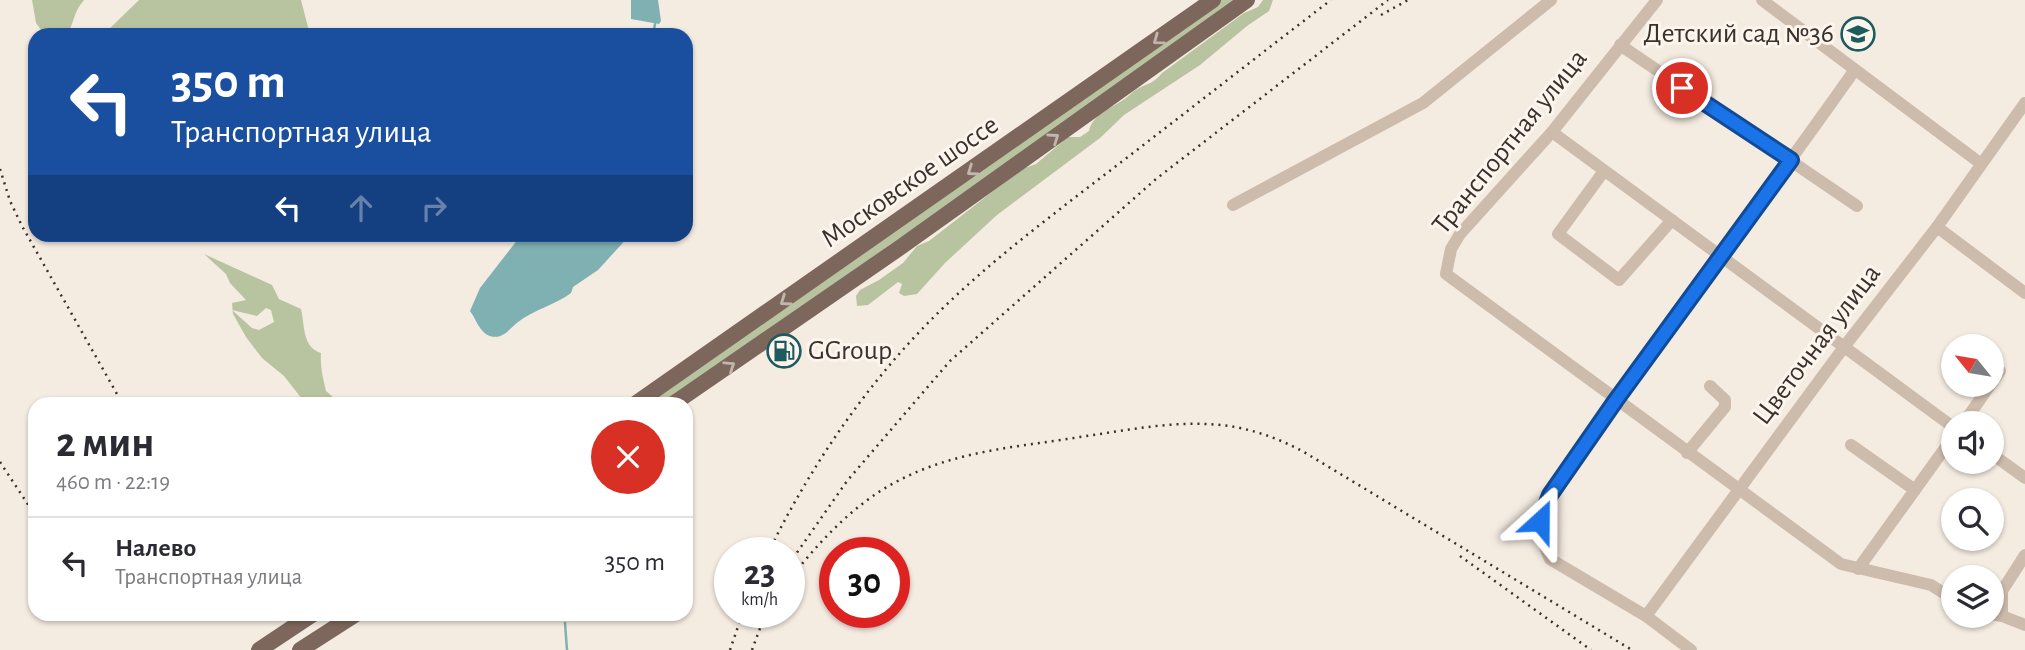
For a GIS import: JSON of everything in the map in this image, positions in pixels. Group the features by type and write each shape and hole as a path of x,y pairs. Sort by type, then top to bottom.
{"main road":[{"name":"Московское шоссе","path":"645,397 1213,0"},
{"name":"Московское шоссе","path":"683,397 879,262 1247,0"},
{"path":"259,650 302,621"},
{"path":"300,650 345,621"}],"street":[{"path":"1233,205 1423,103 1551,0"},
{"name":"Транспортная улица","path":"1616,400 1446,274 1451,249 1460,234 1552,132 1657,0"},
{"path":"1762,0 1980,163"},
{"name":"Транспортная улица","path":"1620,45 1857,206"},
{"path":"1691,650 1646,616 1550,559 1543,545 1540,521 1550,495 1616,400 1854,71"},
{"name":"Цветочная улица","path":"1646,616 1844,347 1937,227 2025,103"},
{"path":"1552,132 1941,418"},
{"path":"1604,171 1558,234 1619,280 1672,220"},
{"path":"1937,227 2025,293"},
{"path":"1687,453 1725,407 1725,400 1710,386"},
{"path":"1616,400 1841,564 1931,585 1941,591"},
{"path":"1851,445 1915,490"},
{"path":"1858,569 1941,454"},
{"path":"2004,463 2025,478"},
{"path":"2004,589 2025,555"},
{"path":"2004,618 2025,625"}],"green space":[{"path":"32,0 84,0 70,28 40,28 36,23"},
{"path":"139,0 301,0 308,28 110,28"},
{"path":"1220,0 1240,0 736,357 675,397 654,397"},
{"path":"1263,0 1273,0 1269,11 1200,65 1124,115 1100,138 997,215 945,263 917,294 904,296 899,293 902,284 898,282 868,305 857,306 856,296 860,290 903,263 917,246 929,241 1025,168 1036,164 1068,137 1080,137 1089,131 1099,115 1137,89 1154,81 1244,13 1258,7"},
{"path":"204,254 272,285 279,299 301,309 307,341 321,353 326,391 333,397 300,397 284,376 262,358 246,337 233,311 252,328 259,330 274,322 271,310 266,308 257,316 233,310 232,303 246,300 230,283 226,274"}],"water":[{"path":"631,0 658,0 661,21 659,24 631,19"},
{"path":"516,242 624,242 598,270 573,287 571,293 525,318 502,335 495,337 487,334 470,311 480,288"}],"waterway":[{"path":"654,28 655,24"},
{"path":"565,623 567,650"}],"railway":[{"path":"776,537 800,492 858,405 902,351 947,304 1042,223 1331,0"},
{"path":"805,541 847,481 950,361 1156,179 1388,0"},
{"path":"1381,15 1408,0"},
{"path":"0,169 10,201 28,237"},
{"path":"31,242 117,394"},
{"path":"805,561 864,502 894,483 939,464 985,452 1135,429 1192,424 1229,426 1277,439 1304,452 1632,650"},
{"path":"0,462 28,504"},
{"path":"1460,556 1591,650"},
{"path":"730,650 738,628"},
{"path":"752,650 760,628"}],"place":[{"name":"Детский сад №36","path":"1858,34"},
{"name":"GGroup","path":"784,351"}],"route":[{"path":"1540,521 1550,495 1616,400 1791,160 1682,88"}]}
